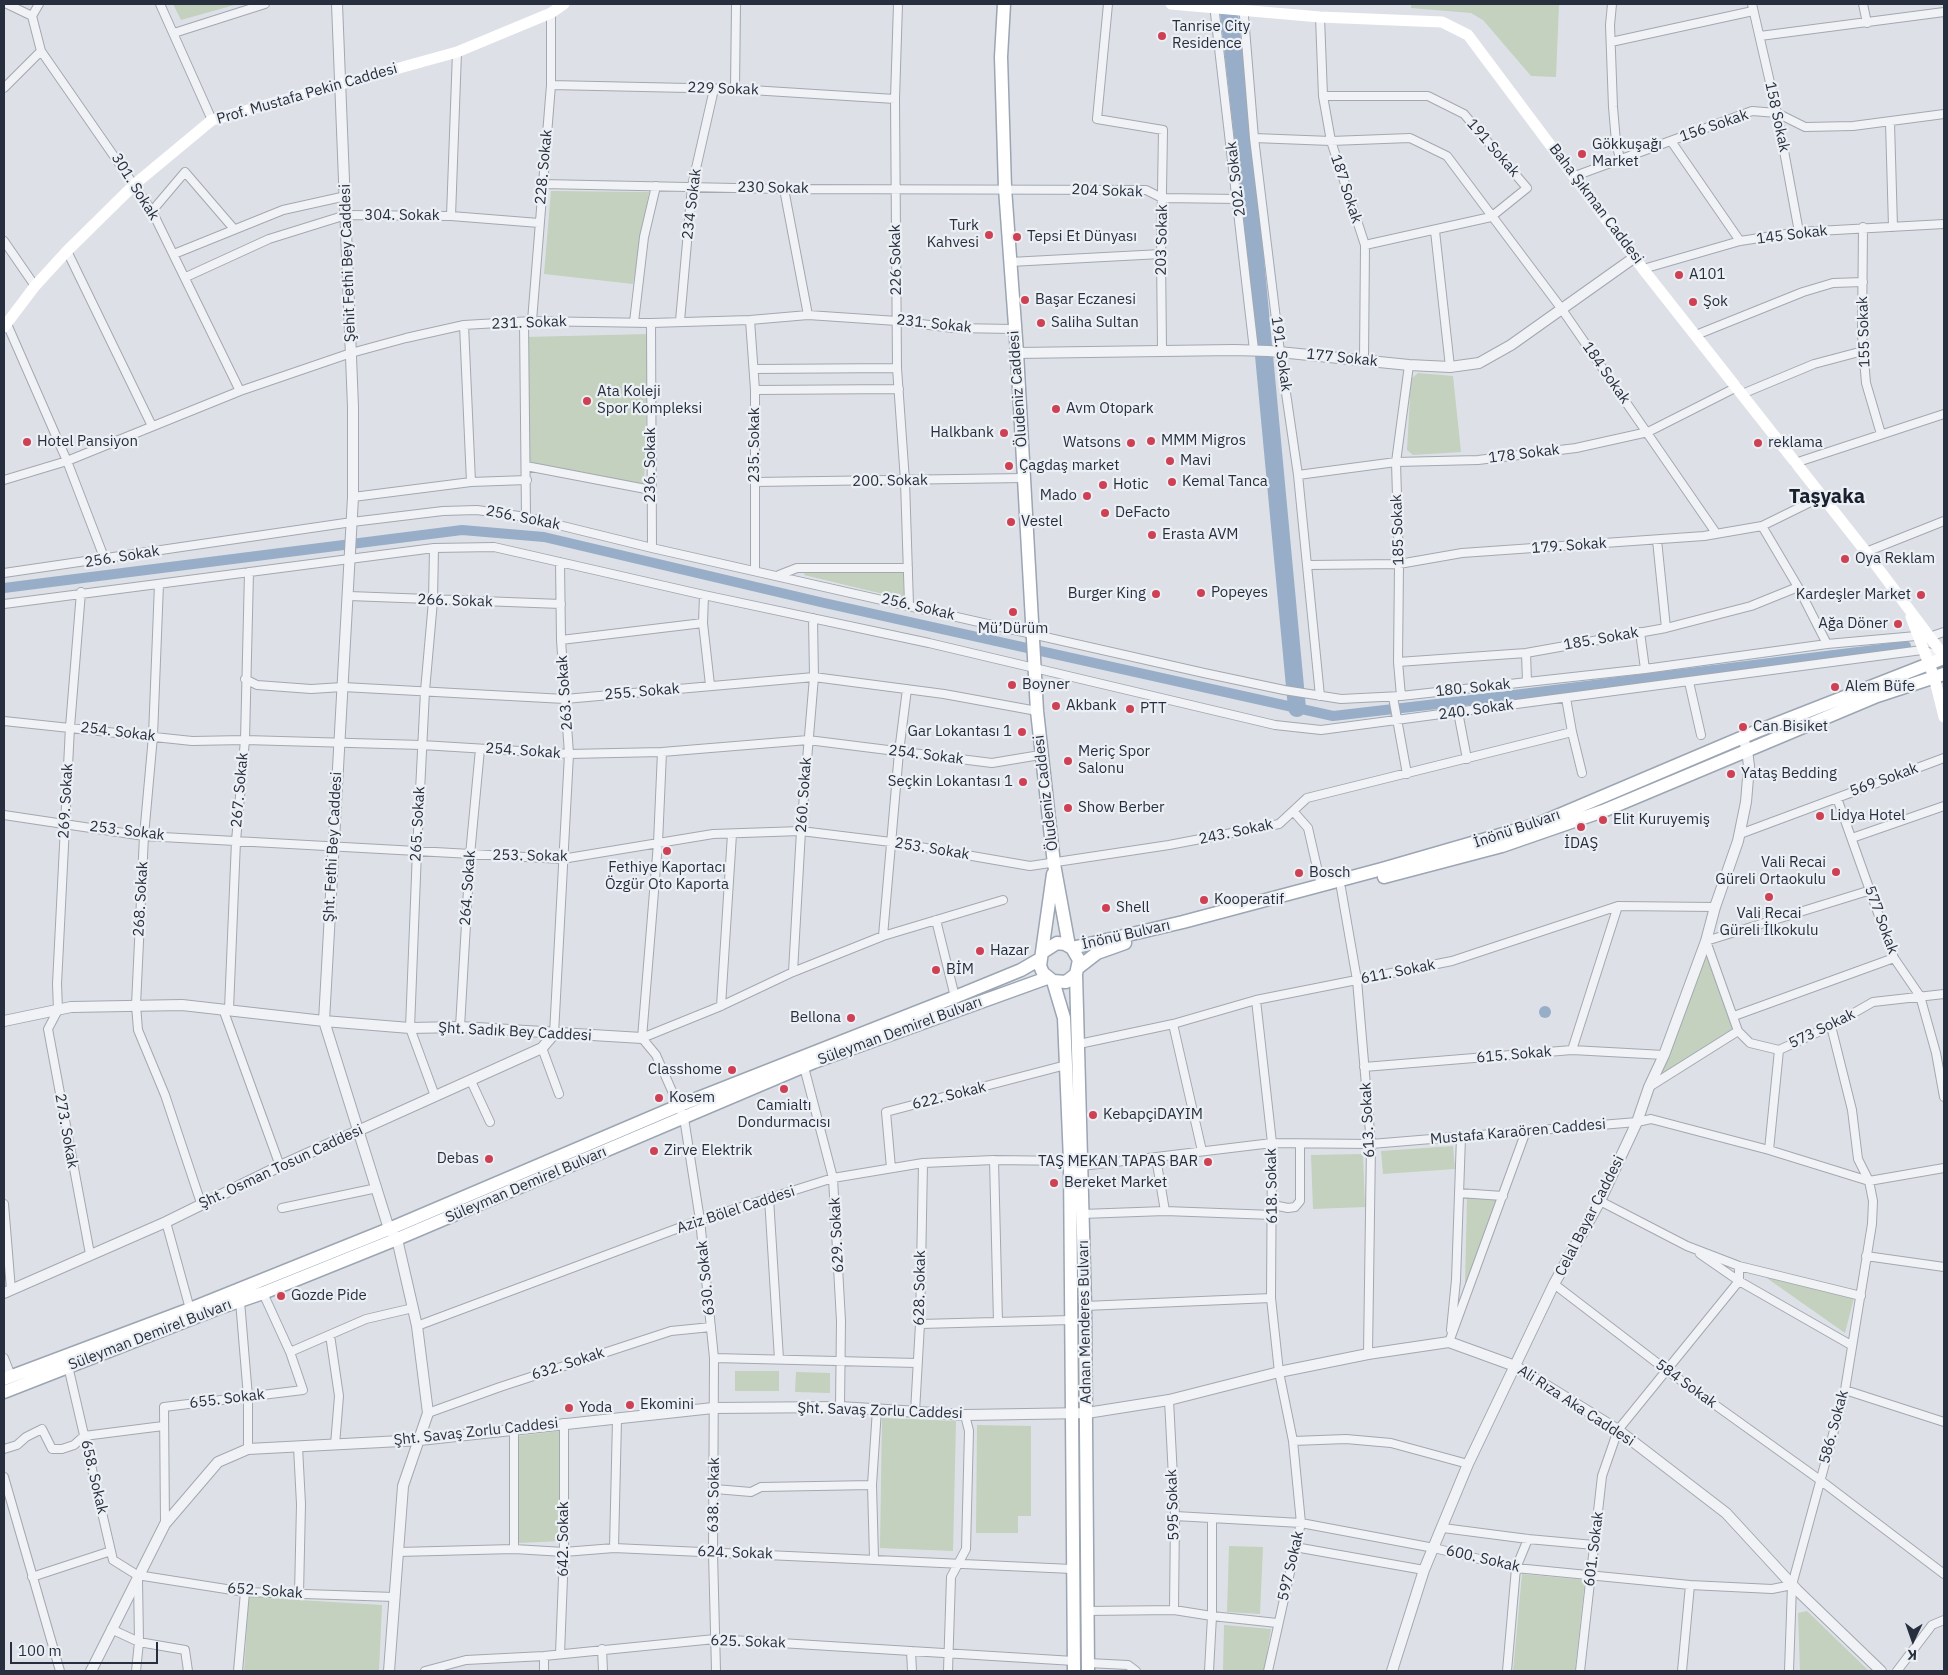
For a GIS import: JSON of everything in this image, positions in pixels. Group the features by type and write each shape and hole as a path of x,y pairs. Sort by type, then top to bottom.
{"main road":[{"name":"Prof. Mustafa Pekin Caddesi","path":"5,325 35,286 67,251 136,184 212,120 456,52 551,13 564,4"},
{"name":"Öludeniz Caddesi","path":"1004,4 1001,66 1005,188 1017,353 1040,755 1054,864"},
{"name":"Baha Şıkman Caddesi","path":"1171,4 1243,7 1320,17 1442,22 1468,35 1644,269 1795,463 1823,496 1944,657"},
{"name":"Baha Şıkman Caddesi","path":"1909,610 1922,650 1928,663 1939,675 1944,717"},
{"name":"İnönü Bulvarı","path":"1745,744 1944,657"},
{"name":"İnönü Bulvarı","path":"1078,970 1097,953 1116,946 1341,888 1538,824 1745,744 1939,675"},
{"name":"Adnan Menderes Bulvarı","path":"1054,864 1071,947 1079,960 1087,1413 1086,1611 1088,1667"},
{"name":"Adnan Menderes Bulvarı","path":"1054,864 1040,966 1050,980 1064,1018 1070,1161 1074,1666"},
{"name":"İnönü Bulvarı","path":"1071,947 1183,922 1321,885 1383,873"},
{"path":"1042,955 1057,943 1071,947"},
{"name":"Süleyman Demirel Bulvarı","path":"4,1392 263,1293 678,1106 1021,970 1042,955"},
{"path":"1050,980 1066,982 1078,970"},
{"name":"Süleyman Demirel Bulvarı","path":"7,1378 393,1234 684,1118 804,1066 1050,980"}],"street":[{"path":"7,4 32,16 40,4"},
{"path":"160,4 212,120"},
{"path":"174,33 264,4"},
{"name":"Şehit Fethi Bey Caddesi","path":"337,4 351,353 353,497 350,558"},
{"path":"735,88 736,4"},
{"name":"226 Sokak","path":"898,4 895,98 897,368 905,481 909,605"},
{"name":"203 Sokak","path":"1108,4 1097,120 1163,130 1162,349"},
{"path":"1612,4 1613,107 1620,159"},
{"path":"1863,4 1867,23"},
{"name":"202. Sokak","path":"1214,6 1238,199 1254,350"},
{"name":"191. Sokak","path":"1243,7 1274,351 1298,476 1308,565 1315,696"},
{"path":"1611,42 1753,7"},
{"name":"158 Sokak","path":"1753,7 1777,113 1799,232"},
{"path":"1760,36 1944,12"},
{"name":"228. Sokak","path":"526,516 528,321 551,86 551,13"},
{"name":"301. Sokak","path":"32,16 41,50 136,184 152,211 186,277 240,391"},
{"name":"187 Sokak","path":"1320,17 1323,96 1331,141 1365,245 1364,360"},
{"path":"4,88 41,50"},
{"path":"450,216 456,52"},
{"name":"229 Sokak","path":"551,86 735,88 895,98"},
{"name":"234 Sokak","path":"680,322 692,186 714,89"},
{"name":"191 Sokak","path":"1323,96 1428,96 1464,114 1527,188 1490,217"},
{"name":"156 Sokak","path":"1575,176 1752,111 1777,113 1805,127 1890,123 1944,114"},
{"path":"1890,123 1893,227"},
{"name":"184 Sokak","path":"1254,138 1331,141 1410,138 1447,156 1490,217 1561,308 1716,533"},
{"path":"1671,141 1740,242"},
{"path":"152,211 185,172 234,229"},
{"name":"230 Sokak","path":"542,184 784,188 1005,188"},
{"path":"634,322 644,237 656,186"},
{"path":"784,188 808,315"},
{"name":"204 Sokak","path":"1005,188 1146,190 1162,198 1238,199"},
{"path":"174,254 283,210 346,196"},
{"name":"304. Sokak","path":"186,277 269,239 346,215 450,216 539,223"},
{"path":"1365,245 1435,231 1490,217"},
{"name":"145 Sokak","path":"1644,269 1740,242 1799,232 1944,224"},
{"name":"155 Sokak","path":"1863,228 1863,351 1866,383 1881,434"},
{"path":"1435,231 1450,367"},
{"path":"4,241 35,286"},
{"path":"67,251 152,426"},
{"path":"1010,262 1161,254"},
{"name":"177 Sokak","path":"1017,353 1162,349 1254,350 1409,365 1450,367 1479,363 1511,345 1635,257"},
{"path":"1696,335 1803,292 1833,283 1862,282"},
{"name":"231. Sokak","path":"4,480 67,461 240,391 351,353 464,325 528,321 651,323 750,320 808,315 897,321 953,328 1014,330"},
{"name":"235. Sokak","path":"750,320 755,390 755,570"},
{"name":"236. Sokak","path":"651,323 652,548"},
{"path":"5,325 67,461 105,560"},
{"path":"464,325 471,482"},
{"name":"178 Sokak","path":"1298,476 1396,462 1478,460 1576,448 1648,432 1740,391 1814,364 1863,351"},
{"name":"185 Sokak","path":"1407,774 1396,717 1399,564 1396,462 1409,365"},
{"path":"754,369 897,368"},
{"path":"755,390 898,389"},
{"path":"1795,463 1944,414"},
{"path":"526,466 652,490"},
{"name":"200. Sokak","path":"755,482 1024,478"},
{"path":"353,497 471,482 527,480"},
{"name":"179. Sokak","path":"1308,565 1399,564 1462,553 1657,540 1716,533 1762,526 1823,496"},
{"name":"256. Sokak","path":"4,573 105,560 352,522 443,510 477,510 526,516 652,548 909,605 1034,637"},
{"path":"1866,552 1944,521"},
{"path":"1762,526 1798,587 1827,644"},
{"path":"1657,540 1666,628"},
{"name":"256. Sokak","path":"4,604 81,592 159,584 434,548 494,547 704,595 1034,663"},
{"name":"265. Sokak","path":"434,548 433,601 422,745 410,1028 435,1096"},
{"name":"Şht. Fethi Bey Caddesi","path":"350,558 332,845 324,1021 376,1188 393,1234 417,1326 428,1413"},
{"name":"263. Sokak","path":"554,1034 569,754 562,640 560,562"},
{"path":"779,576 797,568 908,568"},
{"name":"267. Sokak","path":"226,1009 236,840 245,740 249,572"},
{"name":"268. Sokak","path":"159,584 153,736 144,836 136,1005 138,1030 165,1094 201,1203"},
{"name":"185. Sokak","path":"1398,662 1526,653 1666,628 1751,606 1798,587"},
{"name":"269. Sokak","path":"58,1010 57,984 70,727 81,592"},
{"path":"704,595 703,623 710,685"},
{"name":"266. Sokak","path":"349,596 433,601 561,604"},
{"name":"260. Sokak","path":"793,972 801,831 814,677 813,618"},
{"path":"562,640 703,623"},
{"path":"1640,632 1645,669"},
{"path":"1929,637 1944,632"},
{"name":"180. Sokak","path":"1034,637 1284,690 1341,699 1396,698 1645,669 1827,644 1916,636"},
{"path":"1922,650 1944,657"},
{"name":"240. Sokak","path":"1034,663 1282,726 1321,730 1396,717 1458,712 1922,650"},
{"path":"1526,653 1527,682"},
{"name":"255. Sokak","path":"245,679 257,685 311,689 343,687 565,699 665,692 710,685 814,677 907,689 1037,711"},
{"path":"1689,682 1701,735"},
{"path":"883,936 899,752 907,689"},
{"path":"1566,698 1582,773"},
{"path":"1458,712 1467,759"},
{"name":"254. Sokak","path":"4,721 192,741 245,740 422,745 569,754 662,752 808,740 992,762 1040,755"},
{"name":"243. Sokak","path":"1054,864 1279,824 1307,798 1572,732"},
{"name":"Celal Bayar Caddesi","path":"1392,1671 1424,1570 1468,1464 1554,1284 1600,1201 1637,1122 1649,1086 1664,1055 1706,941 1715,907 1740,834 1746,802 1748,766 1745,744"},
{"name":"264. Sokak","path":"460,1027 470,855 480,749"},
{"path":"642,1038 658,843 662,752"},
{"name":"569 Sokak","path":"1740,834 1944,758"},
{"name":"577 Sokak","path":"1837,798 1894,958 1920,996 1936,1053 1944,1097"},
{"path":"1852,838 1944,806"},
{"path":"1293,811 1308,828 1321,885"},
{"name":"253. Sokak","path":"4,815 65,822 144,836 562,859 713,834 801,831 891,842 1030,866 1054,864"},
{"path":"721,1006 732,834"},
{"name":"613. Sokak","path":"1341,888 1357,980 1371,1144 1368,1354"},
{"path":"1649,1086 1738,1031 1706,941 1871,890"},
{"name":"Şht. Sadık Bey Caddesi","path":"4,1021 71,1007 182,1004 324,1021 410,1028 460,1027 642,1038 721,1006 793,972 883,936 1003,900"},
{"path":"1572,1050 1618,906"},
{"name":"611. Sokak","path":"1079,1044 1173,1024 1256,1000 1452,961 1618,906 1715,907"},
{"path":"936,920 955,997"},
{"path":"1734,1016 1894,958"},
{"name":"573 Sokak","path":"1738,1031 1750,1043 1779,1050 1831,1026 1873,1002 1944,994"},
{"name":"618. Sokak","path":"1256,1000 1272,1143 1271,1298 1279,1372"},
{"path":"226,1009 280,1166"},
{"name":"273. Sokak","path":"58,1010 48,1029 90,1254"},
{"path":"1173,1024 1202,1151"},
{"path":"1831,1026 1852,1110 1858,1159 1870,1181"},
{"name":"Şht. Osman Tosun Caddesi","path":"7,1291 166,1222 201,1203 280,1166 435,1096 471,1082 542,1048 554,1034"},
{"name":"630. Sokak","path":"642,1038 656,1055 684,1118 700,1220 712,1327 714,1358 713,1408"},
{"path":"542,1048 559,1094"},
{"name":"615. Sokak","path":"1364,1067 1572,1050 1664,1055"},
{"path":"1769,1150 1779,1050"},
{"name":"622. Sokak","path":"890,1168 886,1112 1066,1065"},
{"name":"629. Sokak","path":"804,1066 834,1178 840,1321 840,1408"},
{"path":"471,1082 490,1122"},
{"name":"Mustafa Karaören Caddesi","path":"1082,1166 1272,1143 1371,1144 1526,1132 1637,1122 1651,1119 1769,1150 1870,1181 1944,1168"},
{"path":"1449,1342 1526,1132"},
{"path":"1449,1342 1456,1280 1461,1137"},
{"path":"1272,1201 1278,1206 1288,1208 1296,1206 1300,1201 1300,1144"},
{"path":"1156,1158 1165,1211"},
{"path":"994,1160 998,1322"},
{"name":"Aziz Bölel Caddesi","path":"417,1326 700,1220 834,1178 923,1164 994,1160 1070,1161"},
{"name":"628. Sokak","path":"914,1412 920,1324 923,1164"},
{"name":"586. Sokak","path":"1790,1671 1792,1585 1845,1390 1872,1224 1873,1201 1870,1181"},
{"path":"282,1208 376,1188"},
{"path":"1459,1193 1503,1196"},
{"path":"769,1198 779,1359"},
{"path":"1600,1201 1688,1246 1739,1266 1860,1296"},
{"path":"4,1204 7,1291"},
{"path":"1082,1214 1165,1211 1273,1215"},
{"path":"166,1222 190,1309"},
{"path":"1688,1246 1739,1280 1851,1345"},
{"path":"1866,1256 1944,1267"},
{"path":"1739,1266 1739,1280"},
{"name":"601. Sokak","path":"1580,1671 1602,1476 1618,1430 1665,1369 1739,1280"},
{"name":"584 Sokak","path":"1554,1284 1665,1369 1820,1480 1944,1574"},
{"name":"655. Sokak","path":"165,1524 164,1407 303,1390 290,1352 263,1293"},
{"path":"1085,1306 1271,1298"},
{"path":"240,1301 248,1397 248,1449"},
{"path":"290,1352 366,1319 412,1308"},
{"path":"920,1324 1071,1320"},
{"name":"632. Sokak","path":"428,1413 500,1387 671,1331 712,1327"},
{"path":"330,1335 339,1396 335,1445"},
{"name":"Ali Rıza Aka Caddesi","path":"1073,1414 1169,1400 1279,1372 1368,1354 1449,1342 1515,1366 1618,1430 1726,1513 1792,1585 1881,1671"},
{"path":"4,1358 7,1378"},
{"path":"714,1358 840,1359 916,1363"},
{"name":"658. Sokak","path":"68,1366 113,1560 138,1575"},
{"name":"597 Sokak","path":"1268,1671 1277,1623 1301,1523 1293,1441 1279,1372"},
{"path":"1845,1390 1944,1422"},
{"name":"595 Sokak","path":"1169,1400 1175,1516 1174,1610"},
{"name":"Şht. Savaş Zorlu Caddesi","path":"91,1671 110,1629 165,1524 218,1462 248,1449 420,1440 514,1431 564,1423 617,1420 713,1408 877,1409 965,1415 1073,1414"},
{"name":"638. Sokak","path":"713,1408 715,1489 713,1553 716,1671"},
{"path":"874,1558 872,1485 877,1409"},
{"path":"389,1671 403,1486 428,1413"},
{"path":"948,1671 952,1577 966,1549 967,1539 969,1431 965,1415"},
{"path":"614,1548 617,1420"},
{"name":"642. Sokak","path":"560,1654 564,1552 564,1423"},
{"path":"4,1450 17,1445 26,1437 42,1429 52,1449 74,1445 84,1436 163,1426"},
{"path":"514,1431 514,1549"},
{"path":"1293,1441 1346,1439 1391,1443 1468,1464"},
{"path":"298,1447 301,1504 299,1594"},
{"path":"4,1477 60,1671"},
{"path":"715,1489 751,1492 761,1488 872,1485"},
{"name":"600. Sokak","path":"1175,1516 1301,1523 1434,1548 1516,1568 1690,1585 1772,1589 1792,1585"},
{"path":"1208,1671 1212,1616 1212,1518"},
{"path":"1443,1528 1528,1540 1594,1545"},
{"path":"1507,1671 1516,1568 1528,1540"},
{"path":"1295,1546 1424,1570"},
{"name":"624. Sokak","path":"398,1552 514,1549 564,1552 614,1548 874,1558 1072,1569"},
{"path":"32,1577 111,1551"},
{"path":"136,1671 139,1642 138,1575"},
{"name":"652. Sokak","path":"138,1575 245,1592 394,1597"},
{"path":"1682,1671 1690,1585"},
{"path":"238,1671 245,1592"},
{"path":"1086,1611 1174,1610 1277,1623"},
{"path":"1897,1671 1932,1625 1944,1620"},
{"path":"110,1629 139,1642 184,1650 188,1671"},
{"name":"625. Sokak","path":"425,1671 466,1660 544,1656 715,1639 948,1653 1074,1666"},
{"path":"602,1649 603,1671"},
{"path":"910,1651 912,1671"},
{"path":"544,1656 544,1671"},
{"path":"1088,1667 1128,1665 1136,1671"}],"green space":[{"path":"173,4 238,4 181,20"},
{"path":"1411,4 1559,4 1556,77 1531,76 1483,20 1471,13 1411,8"},
{"path":"551,191 649,192 633,284 544,274"},
{"name":"Ata Koleji Spor Kompleksi","path":"649,334 644,484 529,466 525,337"},
{"path":"1418,373 1453,376 1461,452 1413,455 1407,450 1411,379"},
{"path":"805,572 903,573 904,599 804,575"},
{"path":"1706,941 1738,1031 1649,1087"},
{"path":"1453,1146 1455,1169 1383,1174 1381,1151"},
{"path":"1363,1154 1365,1207 1313,1209 1311,1155"},
{"path":"1467,1197 1498,1199 1465,1285"},
{"path":"1761,1274 1854,1298 1845,1333"},
{"path":"735,1371 779,1371 779,1391 735,1391"},
{"path":"796,1372 830,1373 830,1393 795,1392"},
{"path":"882,1418 956,1421 953,1551 880,1548"},
{"path":"977,1425 1031,1426 1031,1516 1018,1516 1018,1533 976,1533"},
{"path":"560,1431 561,1541 518,1543 518,1436"},
{"path":"1229,1546 1263,1547 1260,1614 1227,1612"},
{"path":"1522,1574 1585,1580 1575,1671 1513,1671"},
{"path":"249,1597 382,1605 379,1671 244,1671"},
{"path":"1807,1611 1869,1671 1800,1671 1798,1613"},
{"path":"1224,1625 1271,1629 1264,1671 1223,1671"}],"water":[{"path":"1547,1006 1550,1007 1550,1017 1543,1018 1540,1017 1539,1010 1540,1007"}],"waterway":[{"path":"1228,4 1246,163 1297,708"},
{"path":"4,588 462,530 544,537 820,602 1333,716 1906,646"}],"place":[{"name":"Tanrise City Residence","path":"1162,36"},
{"name":"Gökkuşağı Market","path":"1582,154"},
{"name":"Turk Kahvesi","path":"989,235"},
{"name":"Tepsi Et Dünyası","path":"1017,237"},
{"name":"A101","path":"1679,275"},
{"name":"Başar Eczanesi","path":"1025,300"},
{"name":"Şok","path":"1693,302"},
{"name":"Saliha Sultan","path":"1041,323"},
{"name":"Ata Koleji Spor Kompleksi","path":"587,401"},
{"name":"Avm Otopark","path":"1056,409"},
{"name":"Halkbank","path":"1004,433"},
{"name":"MMM Migros","path":"1151,441"},
{"name":"Hotel Pansiyon","path":"27,442"},
{"name":"Watsons","path":"1131,443"},
{"name":"reklama","path":"1758,443"},
{"name":"Mavi","path":"1170,461"},
{"name":"Çagdaş market","path":"1009,466"},
{"name":"Kemal Tanca","path":"1172,482"},
{"name":"Hotic","path":"1103,485"},
{"name":"Mado","path":"1087,496"},
{"name":"DeFacto","path":"1105,513"},
{"name":"Vestel","path":"1011,522"},
{"name":"Erasta AVM","path":"1152,535"},
{"name":"Oya Reklam","path":"1845,559"},
{"name":"Popeyes","path":"1201,593"},
{"name":"Burger King","path":"1156,594"},
{"name":"Kardeşler Market","path":"1921,595"},
{"name":"Mü’Dürüm","path":"1013,612"},
{"name":"Ağa Döner","path":"1898,624"},
{"name":"Boyner","path":"1012,685"},
{"name":"Alem Büfe","path":"1835,687"},
{"name":"Akbank","path":"1056,706"},
{"name":"PTT","path":"1130,709"},
{"name":"Can Bisiket","path":"1743,727"},
{"name":"Gar Lokantası 1","path":"1022,732"},
{"name":"Meriç Spor Salonu","path":"1068,761"},
{"name":"Yataş Bedding","path":"1731,774"},
{"name":"Seçkin Lokantası 1","path":"1023,782"},
{"name":"Show Berber","path":"1068,808"},
{"name":"Lidya Hotel","path":"1820,816"},
{"name":"Elit Kuruyemiş","path":"1603,820"},
{"name":"İDAŞ","path":"1581,827"},
{"name":"Fethiye Kaportacı Özgür Oto Kaporta","path":"667,851"},
{"name":"Vali Recai Güreli Ortaokulu","path":"1836,872"},
{"name":"Bosch","path":"1299,873"},
{"name":"Vali Recai Güreli İlkokulu","path":"1769,897"},
{"name":"Kooperatif","path":"1204,900"},
{"name":"Shell","path":"1106,908"},
{"name":"Hazar","path":"980,951"},
{"name":"BİM","path":"936,970"},
{"name":"Bellona","path":"851,1018"},
{"name":"Classhome","path":"732,1070"},
{"name":"Camialtı Dondurmacısı","path":"784,1089"},
{"name":"Kosem","path":"659,1098"},
{"name":"KebapçiDAYIM","path":"1093,1115"},
{"name":"Zirve Elektrik","path":"654,1151"},
{"name":"Debas","path":"489,1159"},
{"name":"TAŞ MEKAN TAPAS BAR","path":"1208,1162"},
{"name":"Bereket Market","path":"1054,1183"},
{"name":"Gozde Pide","path":"281,1296"},
{"name":"Ekomini","path":"630,1405"},
{"name":"Yoda","path":"569,1408"}],"district":[{"name":"Taşyaka","path":"1827,497"}]}
